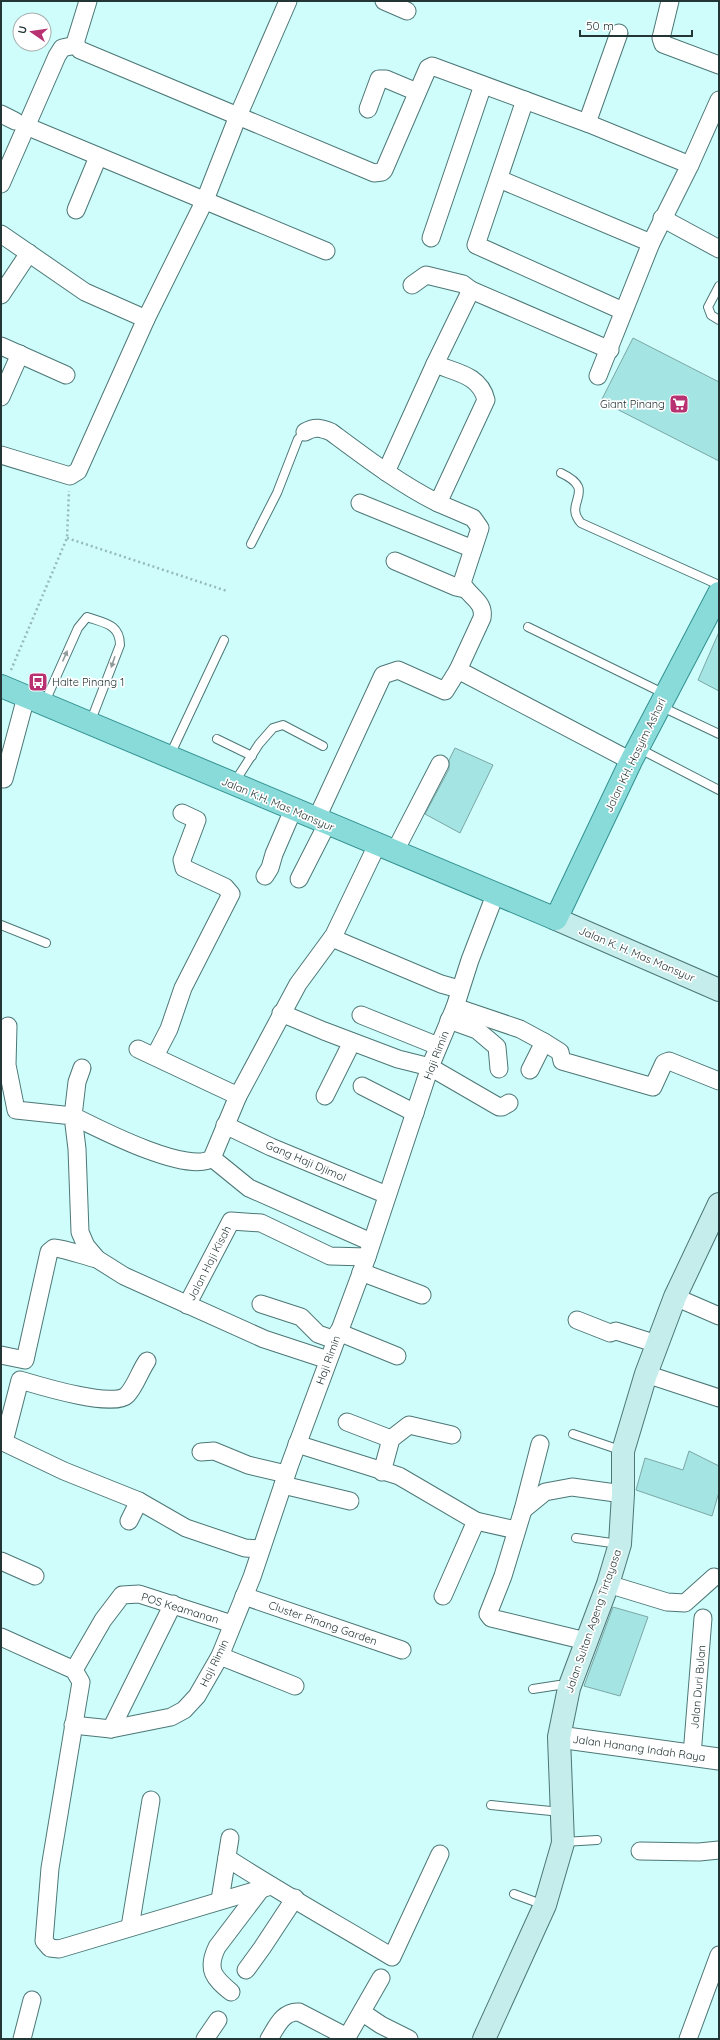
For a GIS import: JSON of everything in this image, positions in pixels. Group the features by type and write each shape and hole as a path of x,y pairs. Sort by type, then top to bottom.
{"main road":[{"name":"Jalan KH. Hasyim Ashari","path":"556,919 662,699 716,603"},
{"name":"Jalan K.H. Mas Mansyur","path":"2,690 35,701 495,895 556,919"},
{"name":"Jalan K. H. Mas Mansyur","path":"556,919 719,989"},
{"name":"Jalan Sultan Ageng Tirtayasa","path":"484,2039 545,1905 562,1842 559,1748 569,1688 608,1584 620,1544 624,1494 624,1451 646,1374 657,1344 675,1298 719,1204"}],"street":[{"path":"88,1 76,40 76,45 80,50 379,173 384,170 417,92 430,66 587,123 690,165"},
{"path":"1,455 70,476 78,471 146,319 205,200 238,116 288,1"},
{"path":"384,1 407,11"},
{"path":"670,1 661,38 664,44 719,65"},
{"path":"587,123 619,33"},
{"path":"1,184 14,120 62,48 76,45"},
{"path":"368,109 379,79 386,79 417,92"},
{"path":"431,238 483,85"},
{"path":"525,100 476,245 623,312"},
{"path":"598,376 610,350 623,312 651,243 662,218 690,165 719,100"},
{"path":"14,120 98,157 326,251"},
{"path":"76,210 98,157"},
{"path":"499,179 651,243"},
{"path":"662,218 719,249"},
{"path":"1,234 85,292 146,319"},
{"path":"1,295 29,253"},
{"path":"412,285 426,275 463,284 471,290 610,350"},
{"path":"386,472 435,364 471,290"},
{"path":"1,346 66,375"},
{"path":"1,398 20,354"},
{"path":"435,364 476,381 483,390 486,400 438,503"},
{"path":"299,879 321,822 384,675 398,670 445,691 458,670 482,618 484,610 481,604 465,589 462,579 480,528 474,518 416,492 331,432 322,428 312,428 305,432"},
{"path":"360,503 473,549"},
{"path":"395,560 456,587 465,589"},
{"path":"458,670 634,755"},
{"path":"4,779 35,701"},
{"path":"8,1026 7,1065 16,1110 73,1116 159,1155 201,1163 208,1162 212,1158 238,1096 281,1013 298,984 332,938 440,764"},
{"path":"265,876 270,868 274,854 293,810"},
{"path":"155,1056 169,1029 183,988 232,894 225,887 184,868 182,860 197,820 182,812"},
{"name":"Haji Rimin","path":"72,1732 111,1729 171,1717 184,1710 204,1685 220,1656 244,1596 284,1480 366,1257 430,1067 452,1014 459,989 495,895"},
{"path":"332,938 441,984 459,989"},
{"path":"281,1013 398,1059 430,1067 499,1107 509,1103"},
{"path":"452,1014 520,1029 560,1052 562,1061 653,1087 664,1063 669,1061 719,1081"},
{"path":"452,1014 477,1030 496,1047 500,1069"},
{"path":"361,1015 438,1046"},
{"path":"325,1096 352,1042"},
{"path":"530,1070 544,1042"},
{"path":"138,1049 238,1096"},
{"path":"82,1068 78,1082 73,1116 77,1149 80,1232 86,1246 97,1259 124,1276 264,1339 328,1360"},
{"path":"362,1086 415,1112"},
{"name":"Gang Haji Djimol","path":"225,1125 271,1147 387,1195"},
{"path":"212,1158 249,1188 366,1257 422,1296"},
{"name":"Jalan Haji Kisah","path":"187,1305 231,1221 261,1223 330,1256 366,1257"},
{"path":"1,1355 25,1360 49,1252 54,1248 72,1254 97,1259"},
{"path":"675,1298 719,1316"},
{"path":"261,1304 300,1317 318,1334 336,1336 397,1356"},
{"path":"577,1320 610,1333 616,1331 657,1344"},
{"path":"146,1361 127,1395 118,1400 86,1397 20,1380 3,1442 64,1471 139,1501 186,1528 245,1548 261,1549"},
{"path":"646,1374 719,1398"},
{"path":"347,1422 391,1438"},
{"path":"382,1472 391,1438 409,1425 452,1435"},
{"path":"297,1444 382,1472 399,1476 476,1521 516,1530"},
{"path":"540,1444 523,1510 489,1616 586,1641"},
{"path":"201,1452 214,1452 284,1480 350,1502"},
{"path":"523,1510 544,1492 572,1487 624,1494"},
{"path":"129,1522 139,1501"},
{"path":"443,1596 476,1521"},
{"path":"1,1561 35,1576"},
{"path":"608,1584 667,1602 685,1603 714,1577"},
{"name":"POS Keamanan","path":"74,1670 103,1620 122,1595 139,1594 232,1624"},
{"name":"Cluster Pinang Garden","path":"244,1596 402,1650"},
{"path":"111,1729 173,1604"},
{"name":"Jalan Duri Bulan","path":"692,1755 703,1618"},
{"path":"1,1637 74,1670 81,1682 50,1868 44,1941 50,1948 59,1949 266,1887"},
{"path":"220,1656 295,1686"},
{"name":"Jalan Hanang Indah Raya","path":"559,1748 692,1755 719,1759"},
{"path":"130,1927 151,1800"},
{"path":"220,1900 230,1838"},
{"path":"640,1852 699,1852 719,1850"},
{"path":"227,1858 266,1887 295,1898 392,1957 440,1854"},
{"path":"231,1992 215,1978 212,1967 212,1957 217,1947 266,1887"},
{"path":"246,1970 295,1898"},
{"path":"688,2039 712,1993 719,1955"},
{"path":"269,2039 285,2015 294,2011 300,2012 347,2038 363,2013 381,1978"},
{"path":"22,2039 32,2000"},
{"path":"363,2013 381,2025 409,2039"},
{"path":"205,2039 218,2020"}],"lane":[{"path":"719,286 708,307 711,315 719,320"},
{"path":"251,544 277,493 298,439 305,432"},
{"path":"561,473 574,479 579,486 579,492 574,510 576,517 581,523 719,585"},
{"path":"35,701 78,628 87,618 113,627 120,635 120,645 90,724"},
{"path":"528,627 662,699 719,734"},
{"path":"168,757 224,640"},
{"path":"233,785 259,744 273,728 283,725 323,746"},
{"path":"217,738 252,756"},
{"path":"634,755 719,790"},
{"path":"1,925 46,943"},
{"path":"573,1434 624,1451"},
{"path":"576,1538 620,1544"},
{"path":"533,1689 558,1685 569,1688"},
{"path":"490,1805 562,1812"},
{"path":"562,1842 597,1840"},
{"path":"514,1894 545,1905"}],"path":[{"path":"2,690 67,538 70,476"},
{"path":"67,538 227,591"}],"building":[{"path":"633,338 719,382 719,461 601,401"},
{"path":"719,632 719,691 698,680"},
{"path":"455,748 493,765 460,833 425,814 449,769 449,760"},
{"path":"689,1451 719,1466 719,1492 712,1516 636,1490 645,1458 683,1470"},
{"path":"613,1607 648,1617 620,1696 584,1686"}],"place":[{"name":"Giant Pinang","path":"679,404"},
{"name":"Halte Pinang 1","path":"38,682"}]}
